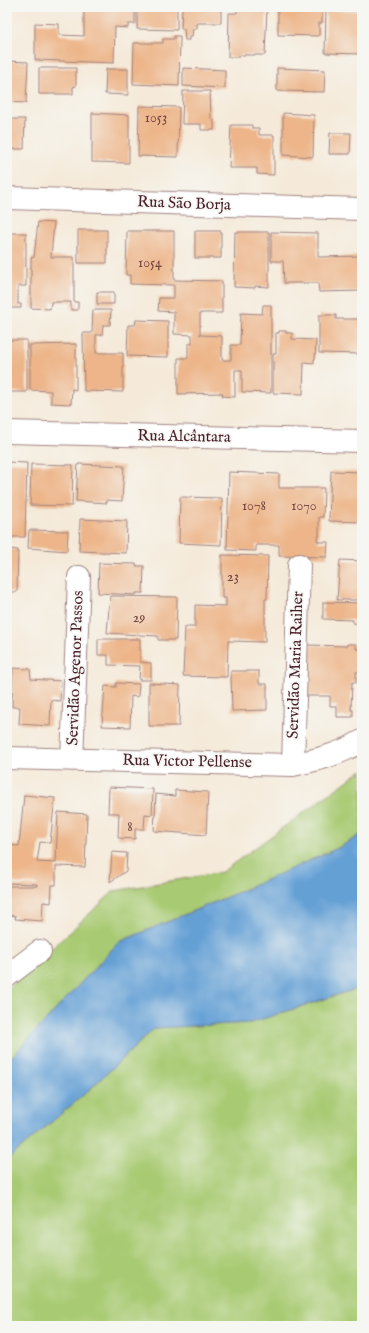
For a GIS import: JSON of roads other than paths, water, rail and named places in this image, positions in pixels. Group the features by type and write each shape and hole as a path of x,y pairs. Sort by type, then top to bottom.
{"street":[{"name":"Rua São Borja","path":"7,198 362,209"},
{"name":"Rua Alcântara","path":"7,432 362,441"},
{"name":"Servidão Maria Raiher","path":"293,765 299,565"},
{"name":"Servidão Agenor Passos","path":"72,760 79,577"},
{"name":"Rua Victor Pellense","path":"7,758 293,765 322,759 344,751 362,741"},
{"path":"7,976 40,951"}],"water":[{"path":"362,834 362,987 250,1023 155,1028 88,1091 7,1160 7,1062 119,942 246,889 340,847"}]}
